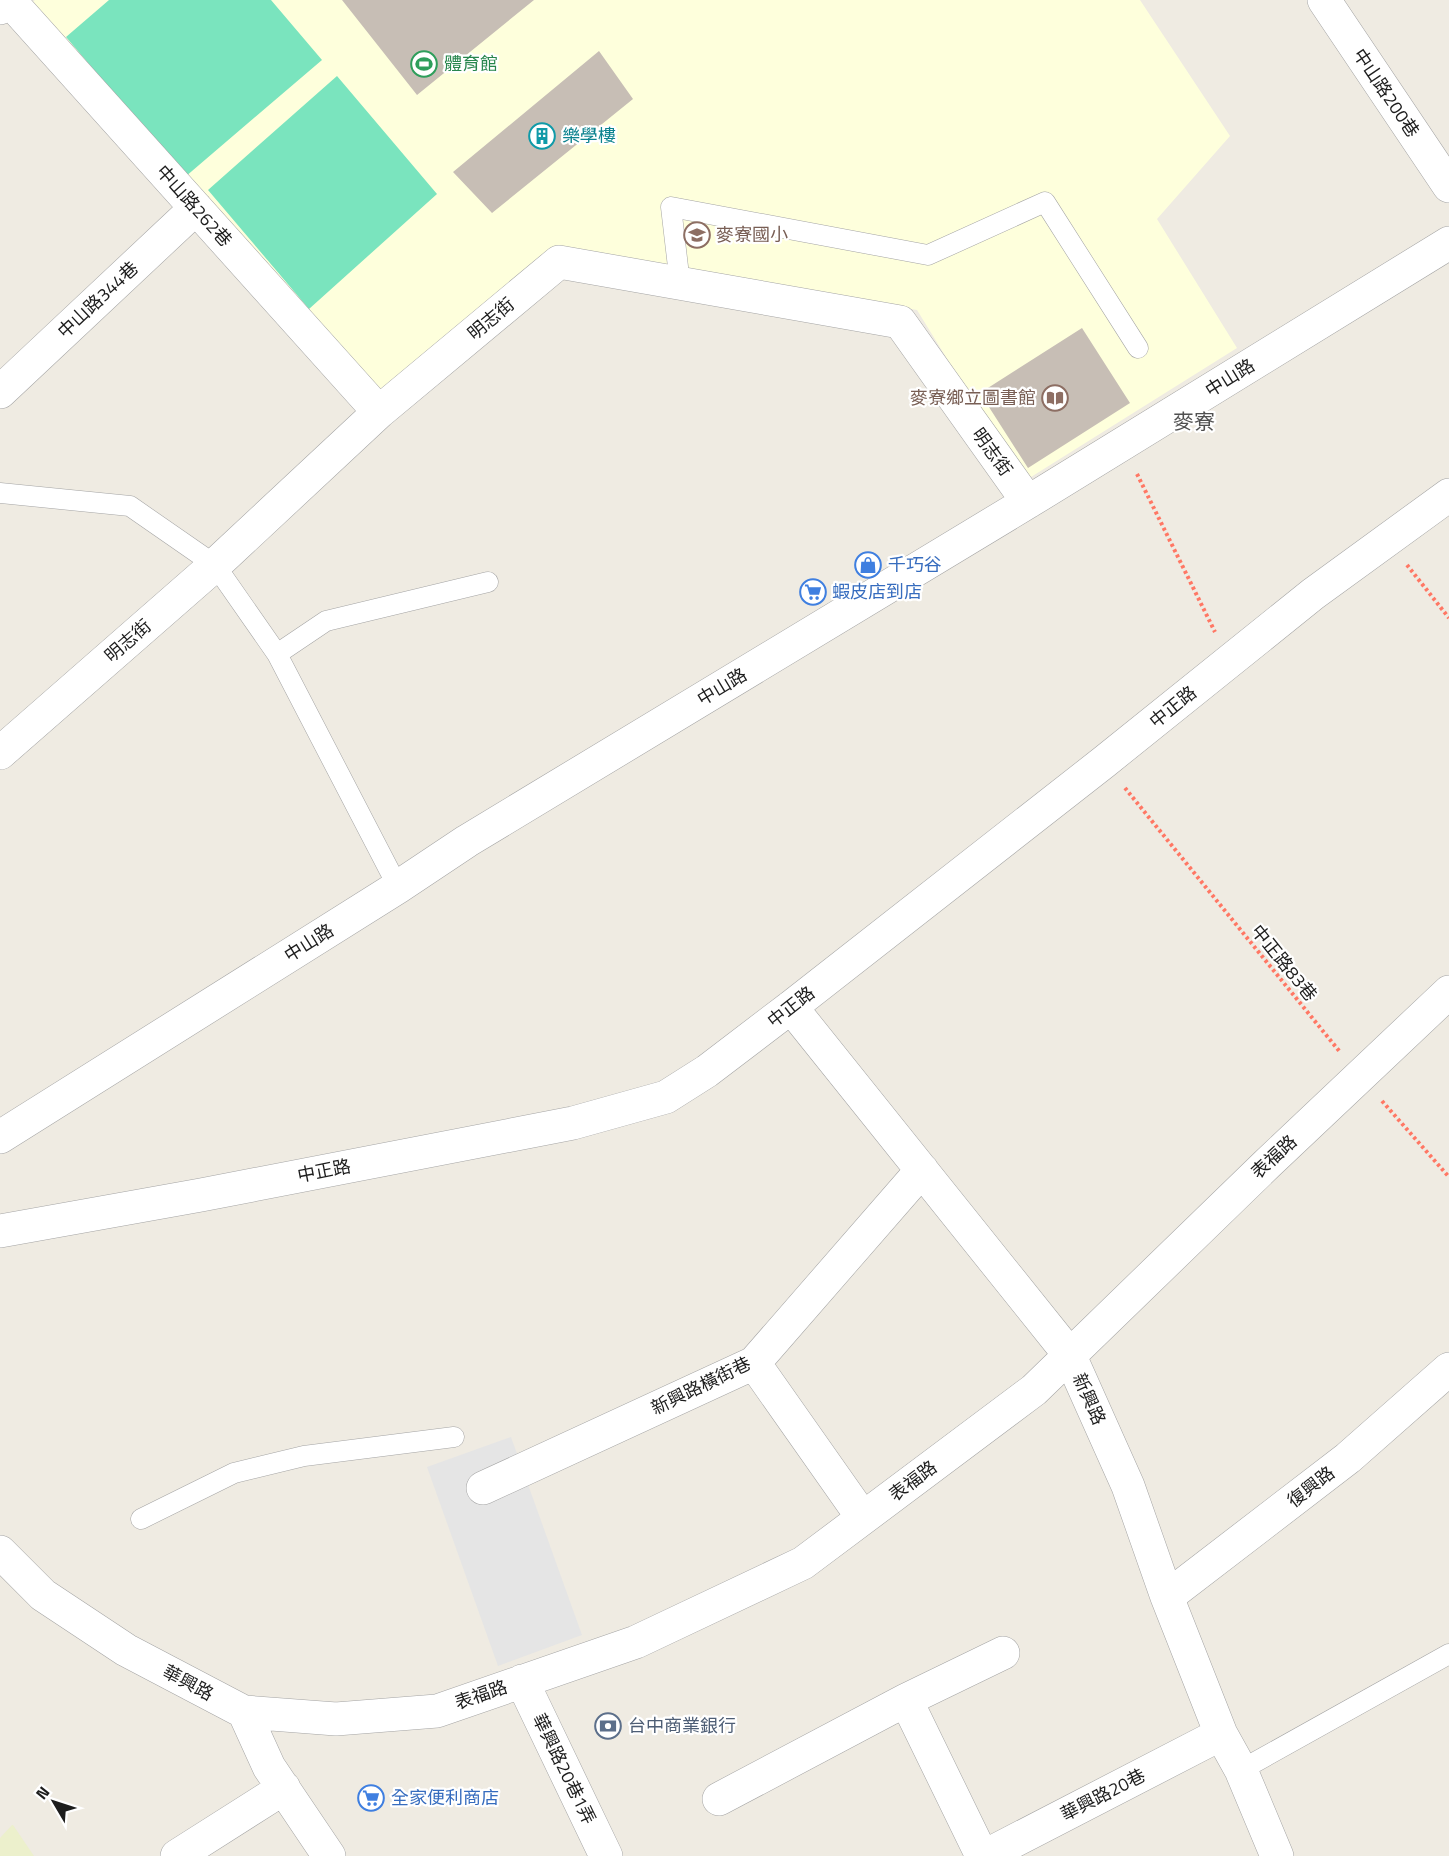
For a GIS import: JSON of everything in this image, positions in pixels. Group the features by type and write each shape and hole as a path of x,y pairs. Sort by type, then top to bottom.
{"street":[{"path":"0,8 9,0"},
{"name":"中山路262巷","path":"9,0 379,412"},
{"name":"中山路200巷","path":"1324,0 1449,186"},
{"name":"中山路344巷","path":"0,392 196,208"},
{"name":"中山路","path":"0,1137 467,841 1028,502 1449,243"},
{"name":"明志街","path":"0,753 215,565 379,412 559,262 900,322 1028,502"},
{"name":"中正路","path":"0,1231 201,1195 562,1125 666,1097 707,1071 790,1007 1104,762 1313,594 1449,495"},
{"name":"表福路","path":"244,1712 336,1719 437,1711 636,1642 803,1563 1034,1390 1249,1180 1449,992"},
{"name":"新興路","path":"790,1007 1069,1354 1128,1486 1167,1597 1221,1734 1241,1770 1277,1856"},
{"name":"新興路橫街巷","path":"483,1488 754,1363 922,1170"},
{"path":"754,1363 862,1518"},
{"name":"復興路","path":"1167,1597 1348,1458 1449,1369"},
{"name":"華興路","path":"0,1552 43,1594 126,1650 244,1712"},
{"path":"719,1799 906,1700 1003,1653"},
{"name":"華興路20巷1弄","path":"522,1681 606,1856"},
{"name":"華興路20巷","path":"906,1700 984,1856 1221,1734"},
{"path":"244,1712 269,1767 328,1856"},
{"path":"177,1856 284,1788"}],"lane":[{"path":"681,284 671,207 928,255 1045,202 1138,348"},
{"path":"0,493 130,506 215,565 278,654 398,886"},
{"path":"278,654 326,621 488,582"},
{"path":"141,1519 234,1473 304,1456 454,1437"},
{"path":"1241,1770 1449,1654"}],"path":[{"path":"1122,443 1229,662"},
{"path":"1387,540 1449,618"},
{"name":"中正路83巷","path":"1104,762 1360,1077 1449,1177"}],"shaded area":[{"name":"麥寮國小","path":"35,0 1140,0 1230,136 1157,219 1237,348 1023,482 917,310 564,251 382,403 23,10"},
{"path":"511,1437 582,1635 498,1666 427,1467"},
{"path":"12,1825 34,1856 0,1856 0,1838"}],"green space":[{"path":"109,0 271,0 322,60 185,177 66,37"},
{"path":"337,76 437,194 309,309 208,190"}],"building":[{"name":"體育館","path":"342,0 534,0 417,95"},
{"name":"樂學樓","path":"599,51 633,99 492,213 453,172"},
{"name":"麥寮鄉立圖書館","path":"1082,328 1130,403 1028,468 980,393"}],"place":[{"name":"體育館","path":"424,64"},
{"name":"樂學樓","path":"542,136"},
{"name":"麥寮國小","path":"697,235"},
{"name":"麥寮鄉立圖書館","path":"1055,398"},
{"name":"千巧谷","path":"868,565"},
{"name":"蝦皮店到店","path":"813,592"},
{"name":"台中商業銀行","path":"608,1726"},
{"name":"全家便利商店","path":"371,1798"}],"district":[{"name":"麥寮","path":"1194,422"}]}
